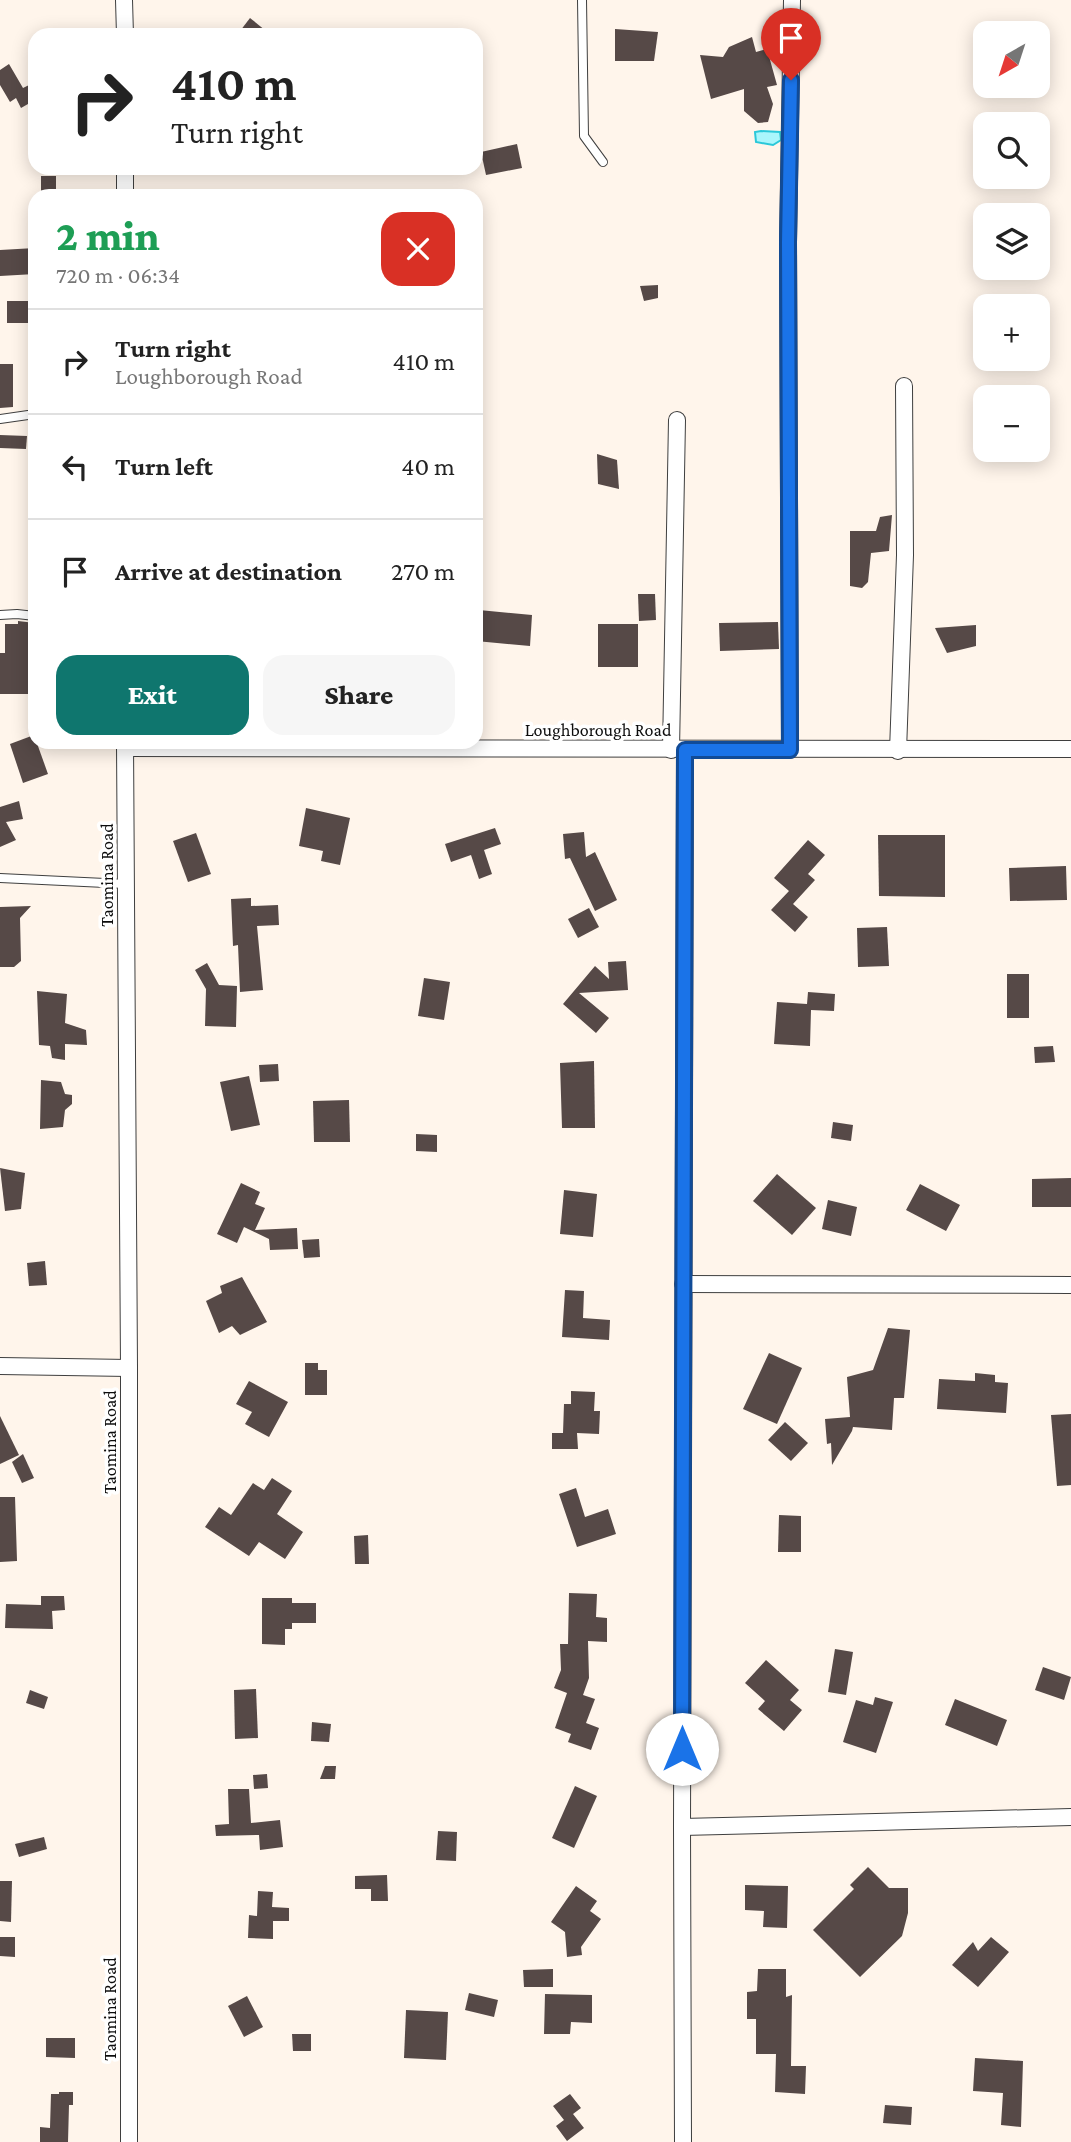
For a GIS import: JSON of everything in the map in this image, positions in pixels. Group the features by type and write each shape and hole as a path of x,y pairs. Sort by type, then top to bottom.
{"street":[{"path":"124,0 125,28"},
{"path":"790,750 788,242 792,0"},
{"path":"898,751 905,555 904,386"},
{"path":"677,420 683,1284 683,2142"},
{"name":"Loughborough Road","path":"483,748 898,751 1071,749"},
{"name":"Taomina Road","path":"125,749 129,1368 129,2142"},
{"path":"683,1284 1071,1285"},
{"path":"0,1366 129,1368"},
{"path":"682,1827 1071,1817"}],"lane":[{"path":"582,0 584,136 603,162"},
{"path":"0,419 28,415"},
{"path":"0,615 28,615"},
{"path":"0,878 126,884"}],"water":[{"path":"755,132 780,132 781,140 773,145 756,142"}],"building":[{"path":"250,18 262,28 242,28"},
{"path":"615,29 658,32 654,61 615,61"},
{"path":"752,37 756,52 767,49 777,85 767,87 773,104 768,122 758,123 744,111 744,89 711,99 700,55 723,57 729,47"},
{"path":"9,64 23,88 28,86 28,104 21,108 16,98 10,102 0,85 0,70"},
{"path":"517,144 522,168 486,175 483,152"},
{"path":"41,176 56,176 56,189 41,189"},
{"path":"28,248 28,274 0,276 0,250"},
{"path":"658,285 658,298 644,301 640,286"},
{"path":"7,301 28,301 28,323 7,323"},
{"path":"0,364 13,364 13,407 0,408"},
{"path":"0,435 27,436 26,449 0,448"},
{"path":"597,454 617,460 619,489 598,484"},
{"path":"892,515 889,551 871,553 868,582 862,588 850,586 850,531 876,531 880,517"},
{"path":"638,594 655,594 656,620 639,621"},
{"path":"483,610 532,615 530,646 483,642"},
{"path":"18,621 28,622 28,694 0,694 0,653 5,653 5,624 18,624"},
{"path":"778,622 779,649 720,651 719,623"},
{"path":"598,624 638,624 638,667 598,667"},
{"path":"976,625 976,646 947,653 935,628"},
{"path":"28,737 28,749 39,749 48,774 23,783 10,744"},
{"path":"19,801 23,819 6,822 16,840 0,847 0,807"},
{"path":"306,808 350,818 340,865 321,861 323,851 299,846"},
{"path":"495,828 501,844 484,850 492,874 479,879 471,855 451,862 445,844"},
{"path":"584,832 586,857 595,852 617,900 595,911 570,858 565,859 563,834"},
{"path":"196,833 211,874 188,882 173,841"},
{"path":"878,835 945,835 945,897 879,896"},
{"path":"808,840 825,855 808,874 815,880 793,904 808,917 795,932 771,910 789,891 774,878"},
{"path":"1066,866 1067,900 1010,901 1009,868"},
{"path":"251,898 251,906 278,905 279,925 257,926 263,990 240,992 238,945 233,946 231,899"},
{"path":"31,906 20,918 21,961 14,967 0,967 0,907"},
{"path":"589,908 599,927 578,938 568,919"},
{"path":"887,927 889,966 858,967 857,928"},
{"path":"626,961 628,990 579,993 609,1018 596,1033 563,1004 595,966 609,979 608,962"},
{"path":"207,963 219,985 237,986 236,1027 205,1026 206,989 195,970"},
{"path":"1007,974 1029,974 1029,1018 1007,1018"},
{"path":"424,978 450,982 444,1020 418,1016"},
{"path":"37,991 67,994 65,1023 86,1030 87,1045 65,1044 65,1060 52,1058 50,1046 39,1045"},
{"path":"808,992 835,994 834,1011 811,1010 810,1046 774,1044 777,1002 807,1004"},
{"path":"1053,1046 1055,1062 1035,1063 1034,1047"},
{"path":"594,1061 595,1128 562,1128 560,1063"},
{"path":"278,1064 279,1081 260,1082 259,1065"},
{"path":"249,1076 260,1125 231,1131 220,1082"},
{"path":"41,1080 61,1082 65,1094 72,1095 72,1104 65,1110 63,1127 40,1129"},
{"path":"349,1100 350,1142 314,1142 313,1101"},
{"path":"833,1122 853,1125 851,1141 831,1138"},
{"path":"416,1134 437,1135 437,1152 416,1151"},
{"path":"0,1168 25,1173 21,1209 5,1211"},
{"path":"777,1174 816,1208 792,1235 753,1201"},
{"path":"1071,1178 1071,1207 1032,1207 1032,1179"},
{"path":"241,1183 260,1192 255,1204 265,1208 255,1230 297,1228 298,1249 270,1250 269,1239 244,1227 237,1243 217,1234"},
{"path":"920,1184 960,1205 946,1231 906,1210"},
{"path":"564,1190 597,1194 593,1237 560,1234"},
{"path":"828,1200 857,1207 851,1236 822,1229"},
{"path":"319,1239 320,1257 304,1258 302,1240"},
{"path":"45,1261 47,1285 29,1286 27,1263"},
{"path":"242,1277 267,1322 240,1335 232,1326 219,1333 206,1301 222,1293 220,1286"},
{"path":"565,1290 584,1291 583,1318 610,1320 609,1340 562,1337"},
{"path":"888,1328 910,1330 904,1398 894,1398 892,1430 853,1427 832,1465 831,1443 827,1444 825,1419 850,1417 847,1377 873,1370"},
{"path":"769,1353 802,1368 777,1424 743,1409"},
{"path":"305,1363 318,1363 318,1370 327,1370 327,1395 305,1395"},
{"path":"975,1373 995,1375 995,1382 1008,1383 1006,1413 937,1409 939,1379 975,1381"},
{"path":"249,1381 288,1402 269,1437 245,1424 252,1412 236,1404"},
{"path":"571,1391 595,1392 594,1411 600,1411 599,1434 577,1433 578,1449 552,1449 552,1433 563,1433 564,1404 571,1404"},
{"path":"1071,1414 1071,1485 1057,1486 1051,1415"},
{"path":"0,1416 19,1455 0,1464"},
{"path":"785,1422 808,1443 791,1461 768,1440"},
{"path":"23,1454 34,1478 22,1483 12,1462"},
{"path":"272,1478 292,1491 277,1514 303,1532 285,1559 259,1542 249,1556 205,1527 219,1507 231,1515 253,1483 264,1490"},
{"path":"576,1488 585,1517 608,1509 616,1534 577,1547 559,1494"},
{"path":"0,1497 15,1497 17,1561 0,1562"},
{"path":"779,1515 801,1516 801,1552 778,1552"},
{"path":"368,1535 369,1564 355,1564 354,1536"},
{"path":"569,1593 597,1594 596,1617 607,1618 607,1642 588,1641 589,1678 583,1695 595,1699 586,1723 599,1728 591,1750 568,1742 571,1734 555,1728 567,1693 554,1688 561,1670 560,1644 568,1644"},
{"path":"41,1596 64,1596 65,1610 52,1611 53,1629 5,1628 6,1604 41,1605"},
{"path":"262,1598 292,1598 292,1603 316,1603 316,1623 292,1623 292,1629 285,1629 285,1645 262,1644"},
{"path":"835,1649 853,1652 846,1695 828,1692"},
{"path":"766,1660 799,1690 790,1700 802,1710 784,1731 758,1709 765,1701 745,1683"},
{"path":"1043,1667 1071,1677 1064,1700 1035,1690"},
{"path":"256,1689 258,1738 235,1739 234,1690"},
{"path":"30,1690 48,1697 44,1709 26,1703"},
{"path":"875,1697 893,1702 876,1753 843,1742 856,1700 873,1705"},
{"path":"955,1699 1007,1720 997,1746 945,1725"},
{"path":"312,1722 331,1724 329,1742 311,1741"},
{"path":"325,1766 336,1766 335,1779 320,1779"},
{"path":"267,1774 268,1788 254,1789 253,1775"},
{"path":"575,1786 597,1796 574,1848 552,1838"},
{"path":"228,1789 249,1789 251,1823 280,1820 283,1847 260,1850 259,1835 216,1836 215,1825 229,1824"},
{"path":"438,1831 457,1832 456,1861 436,1860"},
{"path":"44,1837 47,1849 19,1857 15,1844"},
{"path":"868,1867 889,1888 908,1888 908,1913 902,1936 860,1977 813,1930 854,1889 850,1885"},
{"path":"387,1875 388,1901 371,1901 371,1889 355,1889 355,1876"},
{"path":"0,1881 12,1881 11,1922 0,1921"},
{"path":"745,1885 788,1886 787,1928 763,1927 764,1911 745,1910"},
{"path":"576,1886 597,1901 590,1911 601,1919 581,1947 582,1955 567,1957 565,1932 551,1922"},
{"path":"258,1891 273,1892 272,1907 289,1908 289,1921 273,1921 273,1939 248,1938 249,1915 257,1916"},
{"path":"0,1937 15,1937 15,1957 0,1956"},
{"path":"991,1937 1009,1952 978,1987 952,1965 973,1942 978,1951"},
{"path":"553,1969 553,1987 524,1987 523,1970"},
{"path":"758,1969 786,1969 786,1997 792,1995 791,2066 806,2066 805,2094 775,2092 776,2054 756,2054 756,2019 747,2019 747,1992 757,1991"},
{"path":"469,1993 498,2000 494,2017 465,2010"},
{"path":"545,1994 592,1995 592,2023 571,2022 570,2034 544,2034"},
{"path":"247,1996 263,2027 244,2037 228,2006"},
{"path":"406,2010 448,2012 446,2060 404,2058"},
{"path":"292,2034 311,2034 311,2051 293,2051"},
{"path":"46,2038 75,2038 75,2058 46,2057"},
{"path":"975,2058 1023,2061 1021,2127 1001,2125 1003,2093 973,2091"},
{"path":"73,2092 73,2105 69,2105 68,2142 40,2142 40,2127 50,2128 51,2094"},
{"path":"570,2094 581,2108 573,2114 584,2128 567,2141 556,2126 564,2120 553,2106"},
{"path":"885,2105 912,2107 911,2125 883,2123"}],"route":[{"path":"682,1749 685,750 790,750 788,242 791,80"}]}
